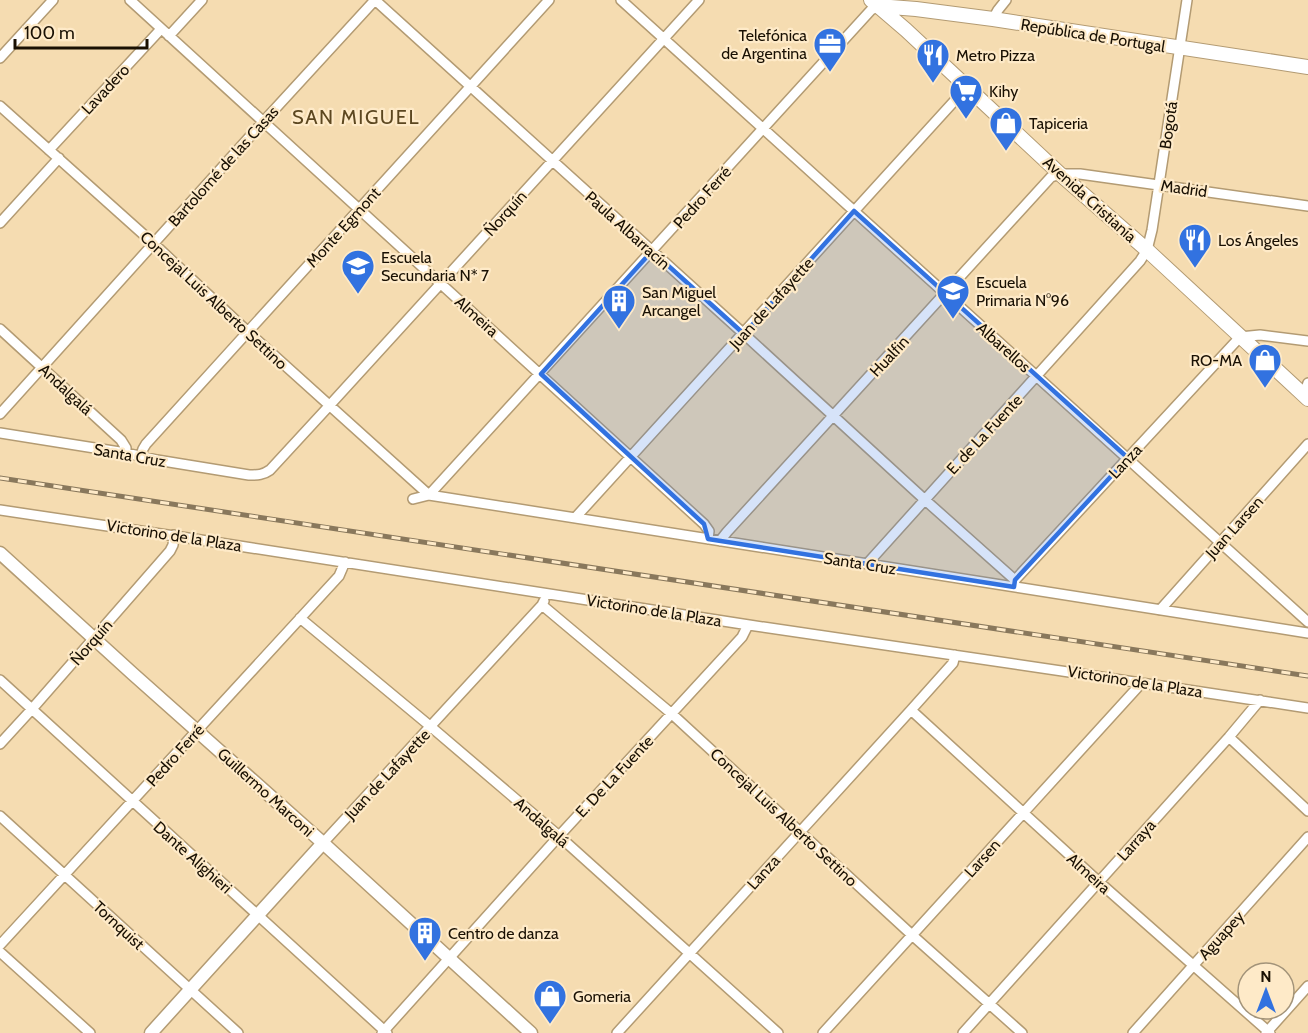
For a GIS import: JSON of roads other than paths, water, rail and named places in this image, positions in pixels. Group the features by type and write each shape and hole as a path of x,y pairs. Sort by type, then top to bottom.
{"main road":[{"name":"República de Portugal","path":"874,3 1308,67"},
{"name":"Avenida Cristianía","path":"874,3 1240,337 1307,392"}],"street":[{"path":"0,58 53,0"},
{"name":"Almeira","path":"130,0 704,524 709,531 708,539"},
{"path":"169,36 202,0"},
{"name":"Paula Albarracín","path":"375,0 744,334 1015,584"},
{"name":"Bartolomé de las Casas","path":"0,414 375,0"},
{"name":"Monte Egmont","path":"141,456 146,444 549,0"},
{"name":"Albarellos","path":"621,0 1308,622"},
{"name":"Ñorquín","path":"260,475 270,470 699,0"},
{"path":"993,19 1006,0"},
{"name":"Bogotá","path":"1146,250 1152,230 1187,0"},
{"name":"Pedro Ferré","path":"429,495 764,129 871,10 874,3"},
{"name":"Lavadero","path":"49,150 161,29"},
{"name":"Juan de Lafayette","path":"575,518 967,87"},
{"name":"Concejal Luis Alberto Settino","path":"0,106 429,495"},
{"path":"0,223 58,158"},
{"name":"Madrid","path":"1060,174 1080,174 1159,184 1308,206"},
{"name":"Hualfin","path":"720,541 1051,177 1060,174"},
{"name":"E. de La Fuente","path":"867,564 1140,261 1146,250"},
{"name":"Andalgalá","path":"0,329 121,440 126,453"},
{"path":"1240,337 1260,335 1308,341"},
{"name":"Lanza","path":"1015,584 1240,337"},
{"name":"Santa Cruz","path":"0,433 260,475"},
{"name":"Juan Larsen","path":"1160,610 1308,444"},
{"name":"Santa Cruz","path":"413,499 429,495 867,564 1015,584 1308,633"},
{"name":"Victorino de la Plaza","path":"0,510 1308,708"},
{"name":"Ñorquín","path":"0,744 170,551 174,535"},
{"name":"Guillermo Marconi","path":"0,553 531,1033"},
{"name":"Pedro Ferré","path":"0,945 339,576 345,562"},
{"name":"Juan de Lafayette","path":"151,1033 543,605 546,593"},
{"name":"Concejal Luis Alberto Settino","path":"543,605 672,714 1022,1033"},
{"name":"Andalgalá","path":"300,618 559,836 778,1033"},
{"name":"E. De La Fuente","path":"384,1032 559,836 742,637 748,625"},
{"name":"Lanza","path":"617,1033 911,710 953,663 955,655"},
{"name":"Dante Alighieri","path":"0,680 384,1032"},
{"name":"Larsen","path":"823,1033 1137,688 1139,682"},
{"name":"Larraya","path":"963,1033 1260,700"},
{"name":"Almeira","path":"911,710 1099,882 1268,1032"},
{"path":"1229,737 1308,811"},
{"name":"Tornquist","path":"0,816 238,1033"},
{"name":"Aguapey","path":"1133,1033 1308,837"},
{"path":"0,951 90,1033"},
{"path":"1268,1032 1308,986"}],"railway":[{"path":"0,478 1308,676"}],"place":[{"name":"Telefónica de Argentina","path":"830,73"},
{"name":"Metro Pizza","path":"933,84"},
{"name":"Kihy","path":"966,120"},
{"name":"Tapiceria","path":"1006,152"},
{"name":"Los Ángeles","path":"1195,269"},
{"name":"Escuela Secundaria N* 7","path":"358,295"},
{"name":"Escuela Primaria N°96","path":"953,320"},
{"name":"San Miguel Arcangel","path":"619,330"},
{"name":"RO-MA","path":"1265,389"},
{"name":"Centro de danza","path":"425,962"},
{"name":"Gomeria","path":"550,1025"}],"district":[{"name":"SAN MIGUEL","path":"356,117"}]}
